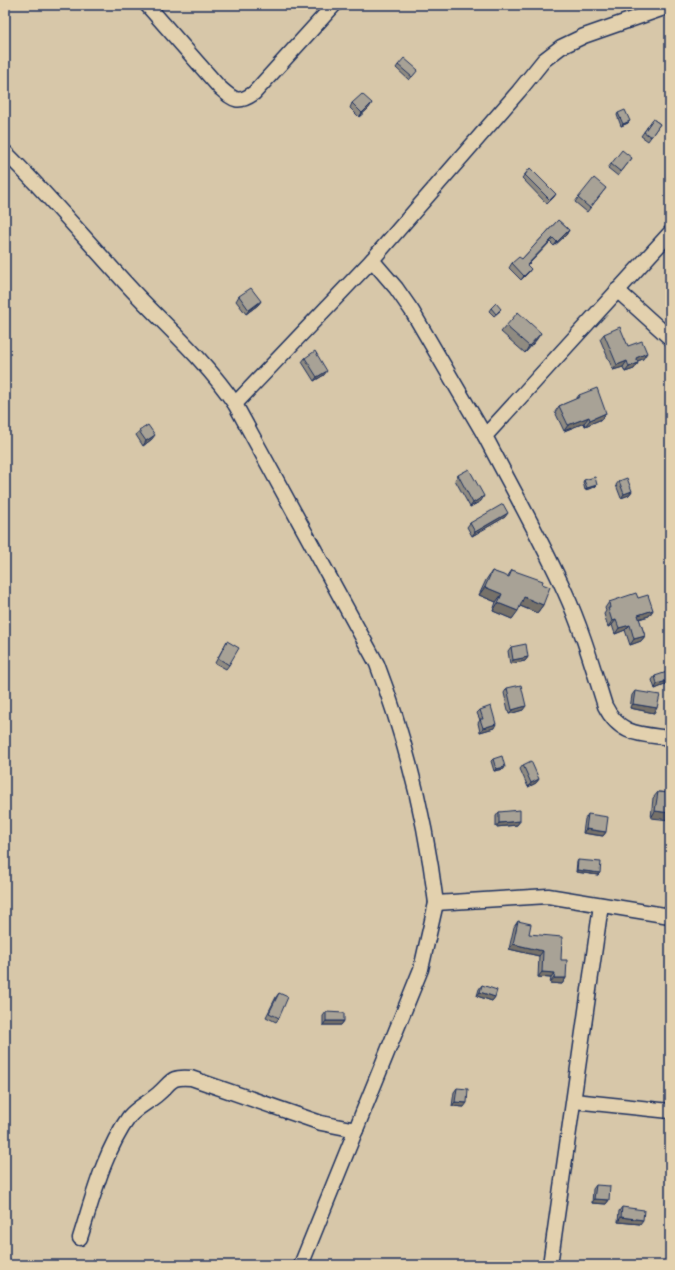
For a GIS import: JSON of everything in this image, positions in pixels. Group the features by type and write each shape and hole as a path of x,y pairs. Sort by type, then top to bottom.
{"street":[{"path":"147,5 219,87 230,97 238,100 246,99 254,93 334,5"},
{"path":"235,404 372,260 519,91 544,60 561,47 584,36 670,6"},
{"path":"5,152 74,224 133,291 207,366 235,404 377,664 401,735 427,842 436,903 421,970 301,1265"},
{"path":"484,436 670,233"},
{"path":"372,260 396,288 412,311 484,436 542,544 566,593 578,622 605,706 612,719 630,732 670,738"},
{"path":"617,290 670,338"},
{"path":"436,903 548,896 574,899 601,906 670,916"},
{"path":"550,1265 601,906"},
{"path":"80,1238 108,1155 130,1116 158,1094 170,1080 177,1077 191,1078 321,1123 356,1130"},
{"path":"574,1101 670,1111"}],"building":[{"path":"404,58 418,70 412,77 398,65"},
{"path":"362,94 372,103 362,113 352,103"},
{"path":"625,110 630,121 623,124 618,113"},
{"path":"653,119 660,124 651,137 644,132"},
{"path":"622,150 632,158 621,172 611,164"},
{"path":"530,168 556,194 550,200 525,175"},
{"path":"594,178 606,188 590,208 578,198"},
{"path":"558,220 569,230 557,242 553,238 527,265 531,269 524,276 512,263 519,257 522,259"},
{"path":"251,288 261,301 249,310 239,296"},
{"path":"496,303 501,309 496,314 491,308"},
{"path":"518,312 541,333 529,346 506,326"},
{"path":"620,327 628,346 642,341 647,353 636,358 638,363 629,367 627,361 617,365 604,334"},
{"path":"315,351 327,371 317,377 305,358"},
{"path":"597,388 606,413 590,420 589,417 568,425 559,406 580,397 579,395"},
{"path":"148,425 155,435 146,441 139,431"},
{"path":"469,469 484,496 473,503 458,475"},
{"path":"595,477 597,485 587,488 584,480"},
{"path":"627,478 632,491 624,494 619,481"},
{"path":"503,504 508,513 475,532 470,523"},
{"path":"512,570 543,581 542,584 550,587 543,605 524,597 518,611 498,603 502,594 485,587 492,571 509,577"},
{"path":"636,593 638,598 648,595 653,610 638,615 645,636 634,639 630,625 619,628 616,620 612,621 608,608 610,608 609,602"},
{"path":"227,641 239,648 229,665 218,658"},
{"path":"526,644 528,657 513,660 511,647"},
{"path":"667,672 670,680 657,684 655,676"},
{"path":"521,685 526,706 512,710 507,688"},
{"path":"635,691 660,695 657,708 633,704"},
{"path":"491,706 496,724 483,728 480,719 483,719 480,710"},
{"path":"502,756 505,767 496,769 493,759"},
{"path":"531,761 539,779 531,783 523,765"},
{"path":"658,792 670,793 670,813 655,811"},
{"path":"520,810 520,821 499,823 499,812"},
{"path":"588,814 608,817 606,832 586,829"},
{"path":"578,860 601,862 600,873 577,870"},
{"path":"518,921 531,924 529,934 562,937 561,960 567,960 566,978 554,978 555,973 542,972 543,951 513,944"},
{"path":"482,985 497,990 495,997 480,992"},
{"path":"279,993 288,997 279,1018 269,1013"},
{"path":"326,1012 344,1013 344,1021 326,1021"},
{"path":"457,1088 468,1089 467,1103 455,1102"},
{"path":"596,1185 610,1186 609,1200 594,1199"},
{"path":"622,1207 644,1210 643,1220 621,1217"}]}
